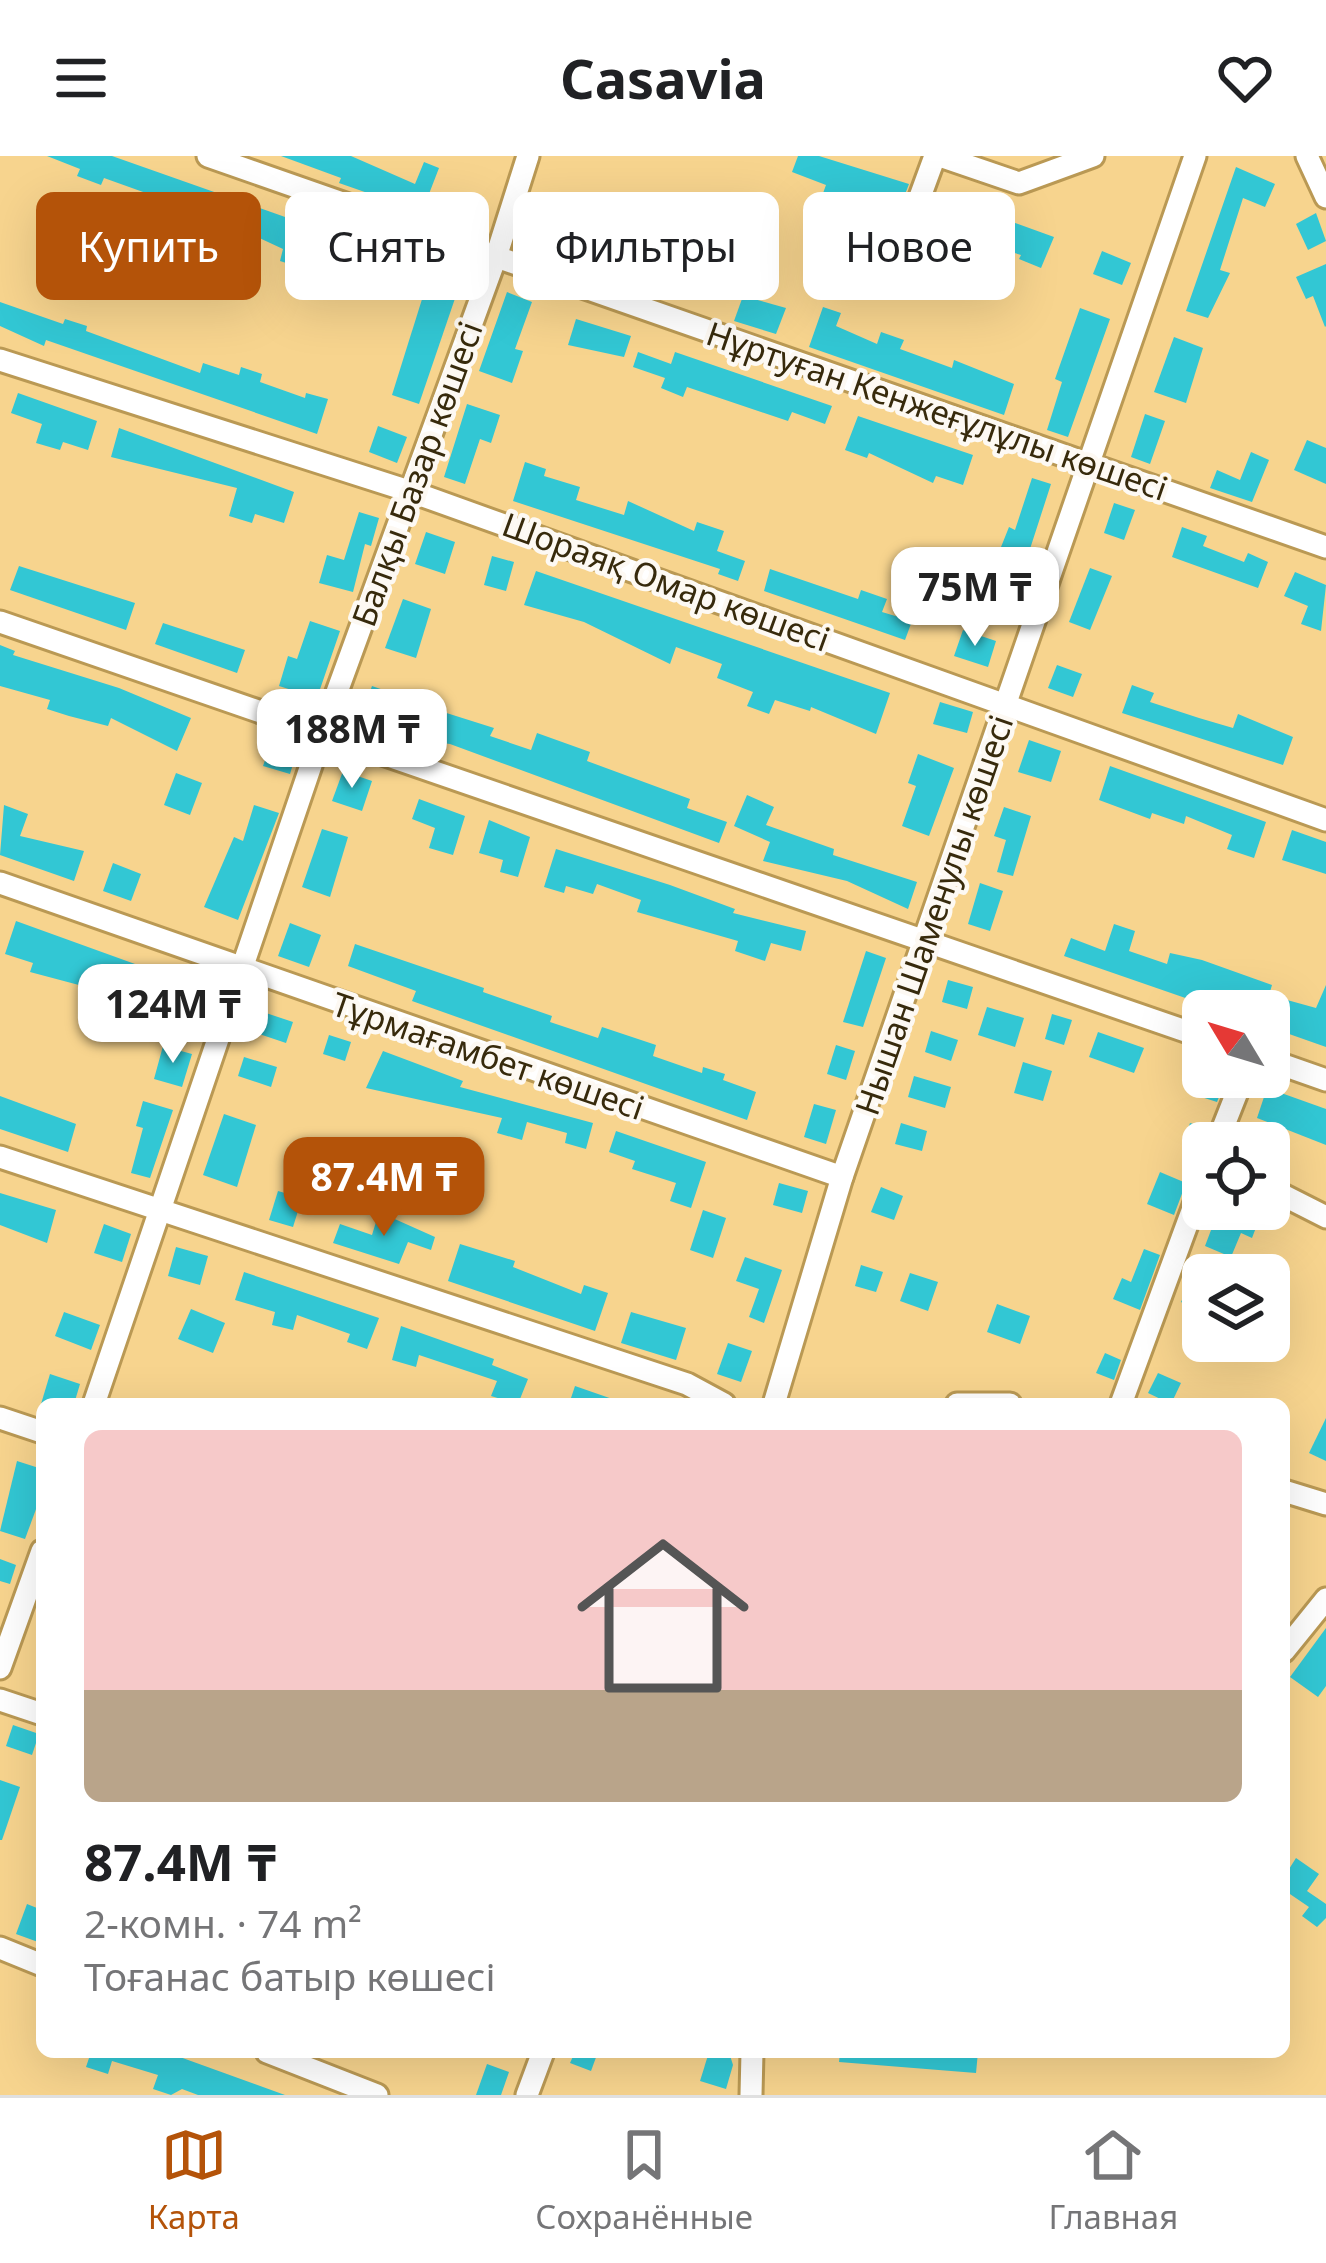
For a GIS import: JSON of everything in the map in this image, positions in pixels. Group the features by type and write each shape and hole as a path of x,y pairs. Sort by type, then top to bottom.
{"street":[{"name":"Нұртуған Кенжеғұлұлы көшесі","path":"208,156 1326,547"},
{"name":"Балқы Базар көшесі","path":"96,1398 322,733 496,257 528,156"},
{"path":"928,192 946,157 986,164 1019,183 1093,156"},
{"name":"Нышан Шаменулы көшесі","path":"776,1398 842,1178 1195,156"},
{"path":"1307,156 1326,197"},
{"name":"Шораяқ Омар көшесі","path":"0,360 412,491 1326,820"},
{"path":"0,622 1182,1030"},
{"name":"Тұрмағамбет көшесі","path":"0,884 842,1178"},
{"path":"1290,1067 1326,1080"},
{"path":"0,1156 687,1384 713,1398"},
{"path":"1290,1199 1326,1217"},
{"path":"1123,1398 1185,1230"},
{"path":"0,1418 36,1430"},
{"path":"1290,1494 1326,1504"},
{"path":"0,1668 36,1568"},
{"path":"1290,1644 1326,1599"},
{"path":"0,1700 36,1712"},
{"path":"0,1948 36,1963"},
{"path":"282,2058 377,2095"},
{"path":"527,2095 541,2058"},
{"path":"751,2095 752,2058"}],"building":[{"path":"47,156 112,156 214,192 143,192 104,178 101,185 77,176 80,169"},
{"path":"281,156 351,156 415,184 424,162 439,168 430,192 365,192 339,183 341,178"},
{"path":"798,156 819,156 909,184 906,192 823,192 826,185 792,172"},
{"path":"1236,167 1275,184 1265,207 1243,198 1220,270 1230,273 1208,318 1186,311"},
{"path":"261,209 285,217 285,263 280,261 283,249 261,239"},
{"path":"1316,213 1326,241 1308,250 1296,224"},
{"path":"1015,223 1054,237 1041,268 1019,259 1021,255 1015,253"},
{"path":"1102,251 1131,263 1122,285 1093,274"},
{"path":"1326,264 1325,327 1313,296 1306,299 1296,277"},
{"path":"507,292 513,300 532,302 515,349 523,351 512,383 479,371"},
{"path":"422,300 454,300 419,404 392,395"},
{"path":"742,300 786,308 776,334 734,321"},
{"path":"0,302 63,324 65,319 87,326 86,331 200,373 203,363 239,375 241,367 262,374 260,382 305,398 306,393 328,399 317,434 46,340 44,346 0,326"},
{"path":"823,307 841,313 836,326 877,344 881,332 904,340 900,349 952,368 954,360 1014,384 1004,415 809,347"},
{"path":"1080,308 1110,319 1068,437 1047,430 1062,382 1055,379"},
{"path":"576,319 631,336 624,357 568,345"},
{"path":"1174,337 1203,348 1186,403 1154,392"},
{"path":"638,352 671,364 675,352 832,406 825,424 792,412 788,421 687,387 683,397 661,388 665,378 633,367"},
{"path":"18,393 97,421 88,450 63,442 60,450 36,443 42,424 11,413"},
{"path":"467,404 500,415 491,443 480,439 465,484 444,477"},
{"path":"1145,414 1165,421 1150,464 1131,457"},
{"path":"858,416 973,455 963,485 936,476 933,483 869,453 867,458 845,450"},
{"path":"378,426 407,437 397,463 369,452"},
{"path":"119,428 294,492 284,523 255,514 252,523 229,516 237,488 111,457"},
{"path":"1307,440 1326,448 1326,484 1294,470"},
{"path":"1251,452 1269,460 1252,502 1210,488 1217,470 1240,480"},
{"path":"525,462 546,469 544,476 580,487 576,500 624,515 628,501 694,531 697,522 724,531 717,551 745,561 738,581 718,574 720,569 513,501"},
{"path":"1032,478 1051,484 1008,617 977,607 1009,527 1015,530"},
{"path":"1114,503 1135,510 1124,540 1104,533"},
{"path":"359,512 379,518 371,546 365,544 353,592 319,583 327,555 344,560"},
{"path":"1182,527 1207,536 1203,546 1244,562 1248,553 1268,562 1258,588 1172,557"},
{"path":"426,532 455,542 445,574 415,564"},
{"path":"492,556 514,562 506,591 484,585"},
{"path":"19,566 135,603 126,630 10,590"},
{"path":"1090,568 1112,576 1090,630 1069,622"},
{"path":"770,569 858,599 861,590 887,599 882,612 912,621 905,640 764,591"},
{"path":"536,571 890,693 876,734 811,707 810,711 775,700 769,714 747,706 753,692 717,678 722,664 676,647 670,664 584,622 524,605"},
{"path":"1295,572 1326,585 1321,631 1301,624 1308,606 1284,596"},
{"path":"403,599 431,609 416,658 385,648"},
{"path":"310,621 340,631 317,698 279,686 288,656 297,659"},
{"path":"163,623 245,650 237,673 155,644"},
{"path":"963,630 996,641 988,667 954,656"},
{"path":"0,645 15,651 13,655 119,688 191,718 177,751 111,718 108,726 69,716 47,709 50,700 0,686"},
{"path":"1057,665 1082,674 1073,697 1048,688"},
{"path":"1132,685 1154,693 1150,702 1199,718 1233,728 1238,714 1293,737 1283,765 1122,713"},
{"path":"372,686 395,694 385,723 362,715"},
{"path":"940,702 973,712 967,733 933,724"},
{"path":"437,710 494,728 490,736 531,750 537,733 590,752 587,761 690,799 687,808 727,822 719,843 450,744 427,741"},
{"path":"1029,740 1061,751 1051,782 1018,772"},
{"path":"271,743 297,751 290,774 263,766"},
{"path":"918,754 954,768 929,836 902,826 916,786 908,783"},
{"path":"1110,766 1266,822 1254,858 1227,849 1232,835 1186,816 1184,824 1152,813 1150,819 1099,800"},
{"path":"343,771 372,781 362,811 332,801"},
{"path":"176,773 202,783 190,815 164,805"},
{"path":"747,795 774,807 766,825 834,849 833,855 917,882 908,909 847,881 763,861 770,842 734,826"},
{"path":"419,799 465,816 453,855 429,848 435,828 412,819"},
{"path":"4,805 28,814 20,836 84,851 74,881 0,855"},
{"path":"254,805 279,813 238,920 204,907 234,837 243,841"},
{"path":"1004,807 1031,816 1013,876 997,872 1006,840 994,836"},
{"path":"489,820 530,837 518,877 500,872 503,860 479,853"},
{"path":"322,829 348,837 330,897 302,887"},
{"path":"1292,830 1326,842 1326,874 1282,860"},
{"path":"556,849 670,885 735,909 733,913 806,931 801,951 771,943 765,961 735,951 738,941 637,912 641,900 597,884 593,894 566,886 564,893 544,887"},
{"path":"113,863 141,874 131,901 103,891"},
{"path":"980,883 1003,891 990,931 968,924"},
{"path":"16,921 135,964 124,997 30,972 33,963 5,954"},
{"path":"290,923 321,935 309,967 278,956"},
{"path":"1114,924 1135,931 1129,951 1167,964 1170,953 1202,960 1272,985 1270,990 1182,990 1182,997 1064,956 1071,938 1105,951"},
{"path":"355,944 484,988 483,992 552,1016 550,1022 598,1038 602,1027 656,1045 653,1056 702,1073 703,1067 725,1074 723,1080 756,1092 747,1120 412,1001 416,991 348,966"},
{"path":"866,951 886,958 863,1027 843,1022"},
{"path":"948,980 973,987 967,1009 942,1002"},
{"path":"1326,985 1326,1047 1290,1034 1290,1001 1316,1008"},
{"path":"185,987 212,995 203,1027 176,1019"},
{"path":"987,1007 1024,1018 1015,1047 978,1035"},
{"path":"260,1011 293,1022 286,1043 253,1032"},
{"path":"1052,1014 1072,1020 1064,1045 1045,1039"},
{"path":"931,1031 958,1040 951,1061 925,1052"},
{"path":"1098,1032 1144,1048 1134,1073 1089,1057"},
{"path":"329,1035 351,1042 345,1061 323,1054"},
{"path":"836,1045 855,1051 846,1080 827,1074"},
{"path":"163,1046 192,1054 182,1087 154,1079"},
{"path":"383,1051 463,1081 460,1087 593,1123 586,1149 565,1143 567,1133 527,1122 522,1140 497,1133 502,1118 366,1088"},
{"path":"244,1057 277,1067 271,1087 238,1076"},
{"path":"1023,1062 1052,1071 1043,1101 1014,1093"},
{"path":"914,1076 951,1087 945,1108 908,1097"},
{"path":"0,1096 76,1124 68,1152 0,1129"},
{"path":"1290,1096 1326,1109 1326,1145 1290,1131 1290,1122 1257,1118 1264,1098"},
{"path":"143,1101 173,1110 150,1178 131,1173 143,1128 136,1126"},
{"path":"814,1104 836,1110 826,1144 804,1137"},
{"path":"224,1114 256,1125 237,1187 203,1175"},
{"path":"901,1123 927,1131 922,1151 895,1144"},
{"path":"616,1131 706,1162 691,1208 670,1201 676,1183 632,1169 635,1161 609,1152"},
{"path":"327,1149 356,1157 343,1204 313,1196"},
{"path":"1160,1172 1182,1181 1174,1215 1147,1204"},
{"path":"779,1183 808,1191 802,1213 773,1205"},
{"path":"881,1187 903,1196 894,1220 871,1212"},
{"path":"278,1191 302,1198 293,1227 269,1220"},
{"path":"0,1193 56,1210 47,1243 0,1225"},
{"path":"703,1210 726,1218 713,1258 690,1250"},
{"path":"379,1212 435,1237 431,1250 408,1242 399,1264 333,1243 340,1224 372,1235"},
{"path":"104,1224 131,1234 122,1262 94,1253"},
{"path":"1211,1230 1255,1230 1252,1238 1241,1233 1232,1254 1205,1246"},
{"path":"460,1244 515,1261 513,1267 581,1294 584,1285 608,1293 595,1331 448,1281"},
{"path":"176,1247 208,1256 200,1285 168,1276"},
{"path":"1144,1249 1160,1255 1140,1310 1113,1299 1122,1278 1131,1282"},
{"path":"745,1257 782,1270 764,1323 749,1317 759,1289 736,1281"},
{"path":"861,1265 883,1272 876,1292 855,1286"},
{"path":"244,1272 379,1318 367,1349 347,1342 350,1334 297,1315 293,1330 272,1325 275,1312 235,1300"},
{"path":"910,1273 938,1282 928,1311 900,1301"},
{"path":"997,1304 1030,1316 1020,1344 987,1332"},
{"path":"191,1309 225,1323 213,1353 178,1339"},
{"path":"64,1312 100,1325 91,1350 55,1336"},
{"path":"631,1312 686,1328 676,1360 621,1343"},
{"path":"401,1326 494,1359 492,1365 528,1379 520,1398 498,1398 491,1396 497,1381 419,1355 416,1367 392,1360"},
{"path":"728,1343 752,1351 741,1382 717,1374"},
{"path":"1105,1353 1121,1360 1114,1380 1096,1373"},
{"path":"1158,1373 1181,1383 1174,1398 1148,1393"},
{"path":"50,1374 80,1384 76,1398 43,1398"},
{"path":"575,1386 610,1398 571,1398"},
{"path":"1326,1418 1326,1461 1309,1453"},
{"path":"17,1461 36,1467 36,1509 25,1539 0,1531"},
{"path":"0,1559 16,1565 10,1584 0,1581"},
{"path":"1326,1628 1326,1686 1318,1697 1290,1677"},
{"path":"13,1725 36,1733 32,1755 6,1746"},
{"path":"0,1780 20,1787 2,1840 0,1840"},
{"path":"1296,1858 1319,1874 1307,1891 1326,1904 1326,1918 1317,1927 1302,1916 1309,1907 1290,1894 1290,1868"},
{"path":"27,1904 36,1908 36,1941 16,1934"},
{"path":"89,2058 183,2058 285,2095 198,2095 182,2089 171,2095 153,2089 158,2075 112,2061 108,2074 86,2067"},
{"path":"572,2058 596,2058 591,2071 570,2063"},
{"path":"707,2058 731,2058 726,2089 700,2081"},
{"path":"839,2058 977,2058 976,2073 839,2062"},
{"path":"487,2064 509,2072 501,2095 476,2095"}]}
